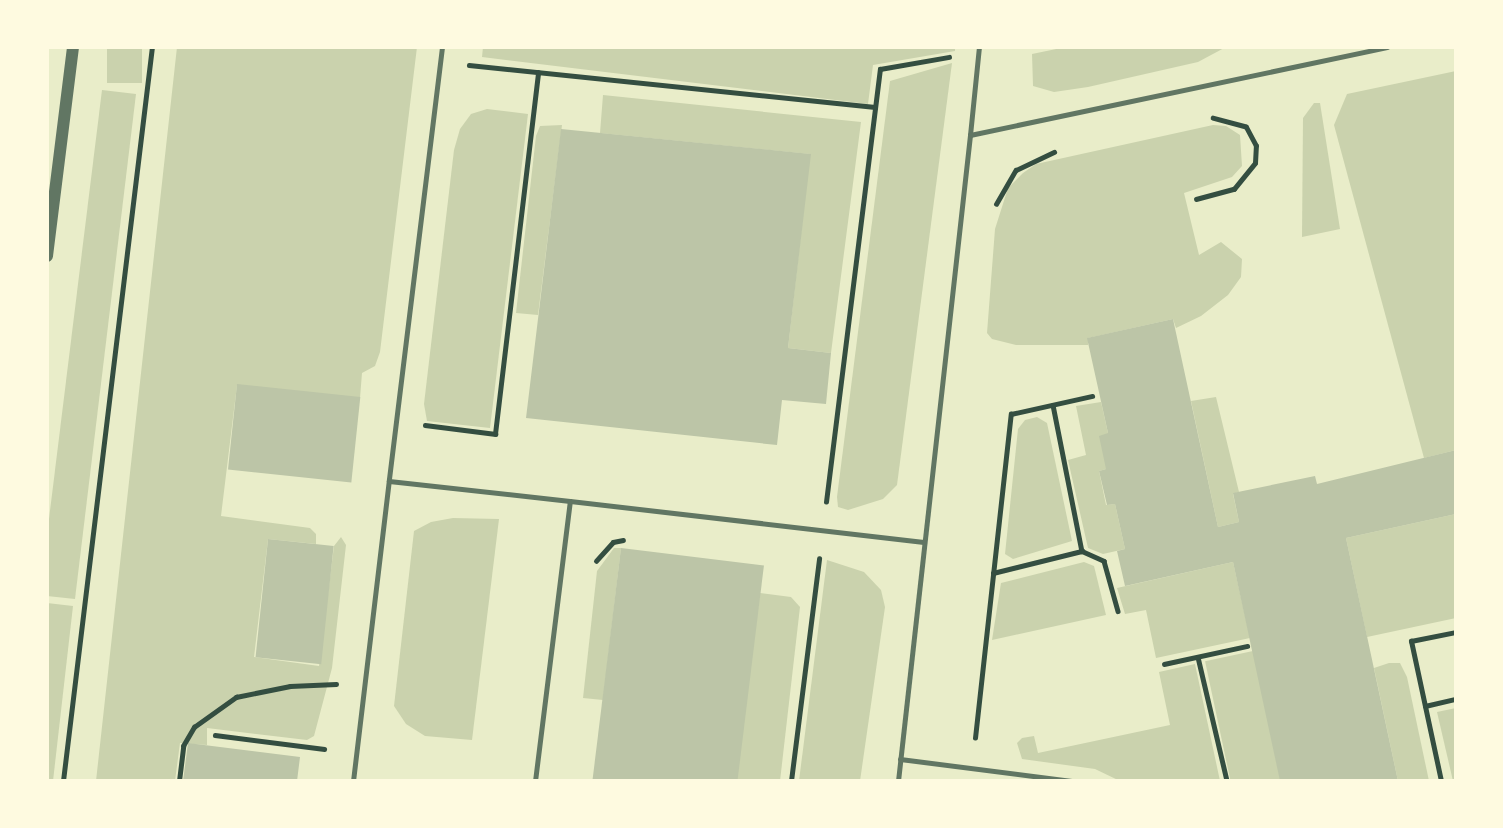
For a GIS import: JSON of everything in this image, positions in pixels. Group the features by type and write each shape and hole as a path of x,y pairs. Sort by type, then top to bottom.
{"street":[{"path":"47,256 72,47"}],"lane":[{"path":"353,781 442,47"},
{"path":"970,135 1387,47"},
{"path":"898,781 979,49"},
{"path":"389,481 924,542"},
{"path":"535,781 570,501"},
{"path":"900,759 1072,781"}],"path":[{"path":"63,781 152,47"},
{"path":"791,781 880,69 979,49"},
{"path":"440,62 876,107"},
{"path":"396,422 495,434 538,73"},
{"path":"1196,199 1234,189 1255,163 1256,146 1246,127 1232,120 1203,120"},
{"path":"994,211 1016,170 1058,150"},
{"path":"972,768 1011,414 1092,396"},
{"path":"1053,405 1082,551"},
{"path":"593,571 599,553 613,542 627,540"},
{"path":"993,573 1082,551 1104,561 1118,611"},
{"path":"806,561 819,562"},
{"path":"1441,781 1411,641 1456,632"},
{"path":"1164,664 1247,646"},
{"path":"1198,657 1227,781"},
{"path":"179,781 183,746 194,727 236,697 290,686 364,683"},
{"path":"1425,706 1456,699"},
{"path":"215,735 324,749"}],"green space":[{"path":"107,47 142,47 142,83 107,83"},
{"path":"177,47 417,47 380,352 375,366 362,373 360,398 237,385 221,516 310,528 316,534 316,544 268,539 254,657 319,666 334,546 341,537 346,545 332,668 314,736 307,740 207,728 207,745 180,743 175,781 96,781"},
{"path":"483,47 955,47 955,51 873,65 868,104 482,57"},
{"path":"1066,47 1226,47 1198,62 1088,87 1054,92 1033,86 1032,54"},
{"path":"952,63 897,485 883,499 848,510 838,507 837,497 890,81"},
{"path":"1456,71 1456,450 1424,458 1334,125 1347,94"},
{"path":"102,90 136,94 75,599 47,596 47,535"},
{"path":"603,95 861,122 831,353 788,348 810,154 600,133"},
{"path":"1314,103 1320,103 1340,229 1302,237 1303,118"},
{"path":"487,109 528,114 490,428 427,421 424,404 454,150 460,129 471,114"},
{"path":"562,125 538,315 516,313 536,136 540,126"},
{"path":"1213,125 1226,126 1240,135 1242,166 1232,177 1184,193 1199,255 1221,242 1242,259 1241,277 1228,295 1201,316 1176,328 1173,319 1088,338 1088,345 1016,345 992,339 987,333 995,229 1008,188 1023,173 1036,164"},
{"path":"1216,397 1239,492 1233,494 1239,522 1218,527 1191,401"},
{"path":"1101,402 1108,433 1106,469 1099,471 1106,505 1115,504 1125,549 1103,554 1088,548 1068,460 1086,455 1076,406"},
{"path":"1037,417 1047,423 1072,541 1013,559 1005,554 1018,429 1025,420"},
{"path":"1456,514 1456,618 1367,637 1346,538"},
{"path":"453,518 499,519 472,740 425,736 406,724 394,706 414,531 431,522"},
{"path":"614,548 621,548 603,700 583,698 597,571"},
{"path":"827,560 864,572 881,590 885,607 860,781 799,781"},
{"path":"1084,562 1094,566 1106,615 992,640 1001,583"},
{"path":"1233,562 1250,638 1156,658 1146,610 1125,614 1117,588"},
{"path":"760,593 791,597 800,607 780,781 736,781"},
{"path":"47,603 73,606 53,781 47,781"},
{"path":"1253,651 1281,781 1231,781 1205,661"},
{"path":"1400,663 1407,677 1429,781 1398,781 1374,668"},
{"path":"1195,664 1220,781 1120,781 1095,769 1022,759 1017,743 1022,738 1034,736 1038,753 1170,725 1159,672"},
{"path":"1456,708 1456,781 1453,781 1437,712"}],"building":[{"path":"561,129 811,154 788,348 831,353 826,404 782,400 777,445 526,418"},
{"path":"1173,319 1218,527 1239,522 1233,493 1315,476 1317,484 1456,450 1456,514 1346,538 1398,781 1280,781 1233,562 1125,586 1117,551 1125,549 1115,504 1107,505 1099,471 1106,469 1099,436 1108,433 1087,338"},
{"path":"237,384 360,397 351,482 228,470"},
{"path":"268,539 334,546 321,664 256,657"},
{"path":"621,548 764,566 737,781 592,781"},
{"path":"188,743 300,757 297,781 183,781"}]}
